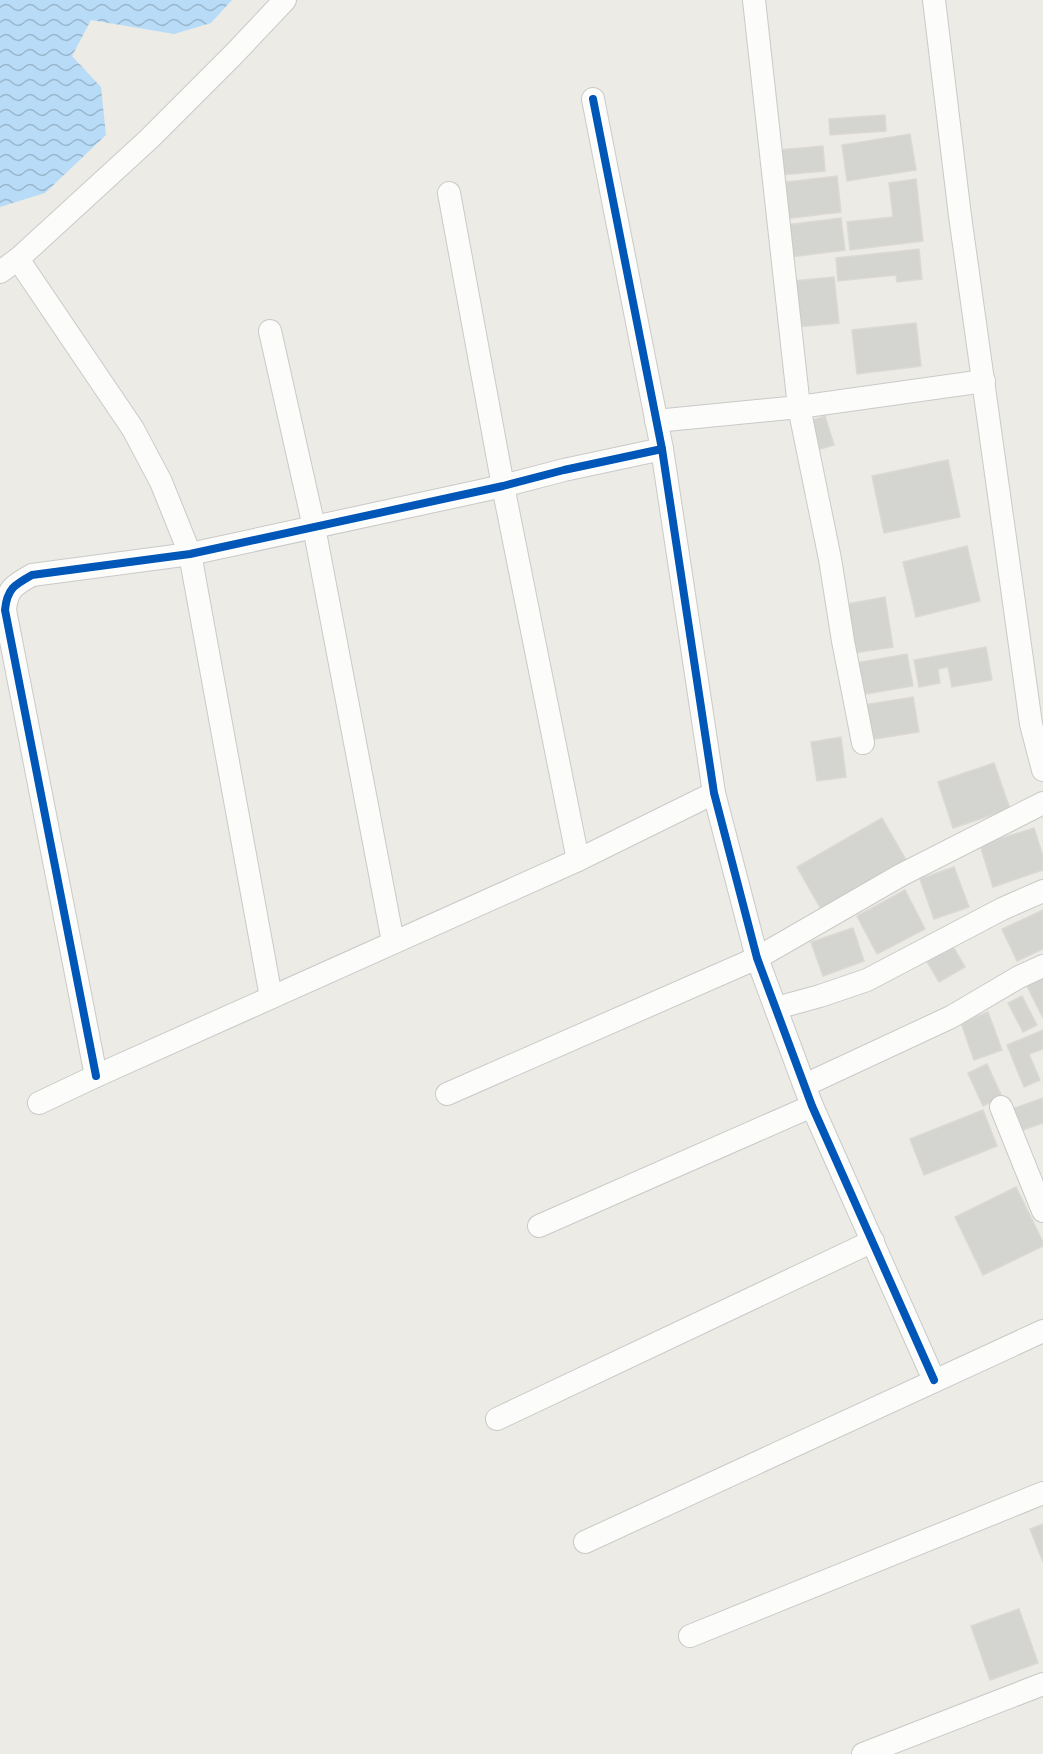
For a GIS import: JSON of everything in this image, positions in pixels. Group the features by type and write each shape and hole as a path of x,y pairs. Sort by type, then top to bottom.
{"street":[{"path":"271,997 190,554 161,482 133,429 92,365 9,265 149,139 285,0"},
{"path":"754,0 799,407 830,559 862,743"},
{"path":"934,0 960,216 1043,770"},
{"path":"593,99 662,449 714,793 757,958 808,1095 934,1380"},
{"path":"449,193 503,486 578,860"},
{"path":"270,331 314,527 393,942"},
{"path":"656,421 799,407 984,381"},
{"path":"96,1076 6,610 6,595 17,583 32,575 190,554 662,449"},
{"path":"39,1103 578,860 714,793"},
{"path":"447,1094 757,958 901,875 1043,803"},
{"path":"776,1008 867,980 1002,909 1043,891"},
{"path":"539,1226 808,1095 1019,977 1043,966"},
{"path":"1001,1107 1043,1211"},
{"path":"497,1419 873,1241"},
{"path":"585,1542 1043,1331"},
{"path":"690,1636 1043,1493"},
{"path":"863,1754 1043,1684"}],"water":[{"path":"0,0 232,0 211,23 174,34 91,20 72,56 101,87 106,135 45,193 0,207"}],"building":[{"path":"885,115 886,131 830,135 829,119"},
{"path":"910,134 916,170 847,181 842,145"},
{"path":"823,146 825,171 781,175 778,150"},
{"path":"837,176 841,212 784,219 779,183"},
{"path":"916,179 923,241 850,250 847,222 893,217 889,183"},
{"path":"841,218 845,250 791,257 786,225"},
{"path":"919,249 922,279 897,282 896,275 838,281 836,258"},
{"path":"834,277 839,323 798,327 793,281"},
{"path":"916,323 921,366 857,374 852,330"},
{"path":"825,416 834,445 813,451 804,423"},
{"path":"948,460 960,517 884,533 872,476"},
{"path":"967,546 980,601 916,617 903,562"},
{"path":"885,597 893,647 854,653 846,604"},
{"path":"986,647 992,680 952,687 948,667 938,669 940,683 919,687 914,660"},
{"path":"907,654 913,686 860,695 855,663"},
{"path":"913,697 919,732 869,740 863,705"},
{"path":"841,737 846,777 817,781 811,742"},
{"path":"994,763 1010,809 953,828 938,782"},
{"path":"882,818 906,860 821,909 797,867"},
{"path":"1034,828 1043,856 1043,870 993,887 980,845"},
{"path":"954,867 969,907 934,919 920,879"},
{"path":"905,890 925,929 877,954 857,916"},
{"path":"1043,910 1043,949 1017,961 1002,929"},
{"path":"853,928 864,961 823,976 811,942"},
{"path":"952,945 965,967 939,982 926,960"},
{"path":"1043,978 1043,1018 1027,986"},
{"path":"1022,996 1037,1025 1023,1032 1008,1003"},
{"path":"988,1012 1002,1050 974,1060 961,1023"},
{"path":"1043,1030 1043,1049 1029,1054 1040,1080 1024,1087 1007,1045"},
{"path":"987,1064 1002,1097 983,1106 968,1073"},
{"path":"1043,1098 1043,1123 1020,1131 1012,1109"},
{"path":"983,1110 997,1146 924,1175 910,1139"},
{"path":"1016,1187 1043,1246 983,1275 955,1217"},
{"path":"1043,1524 1043,1562 1030,1529"},
{"path":"1019,1609 1038,1663 990,1680 971,1626"}],"cycle path":[{"path":"593,99 662,449 714,793 757,958 812,1106 934,1380"},
{"path":"96,1076 5,610 12,588 32,575 190,554 662,449"}]}
